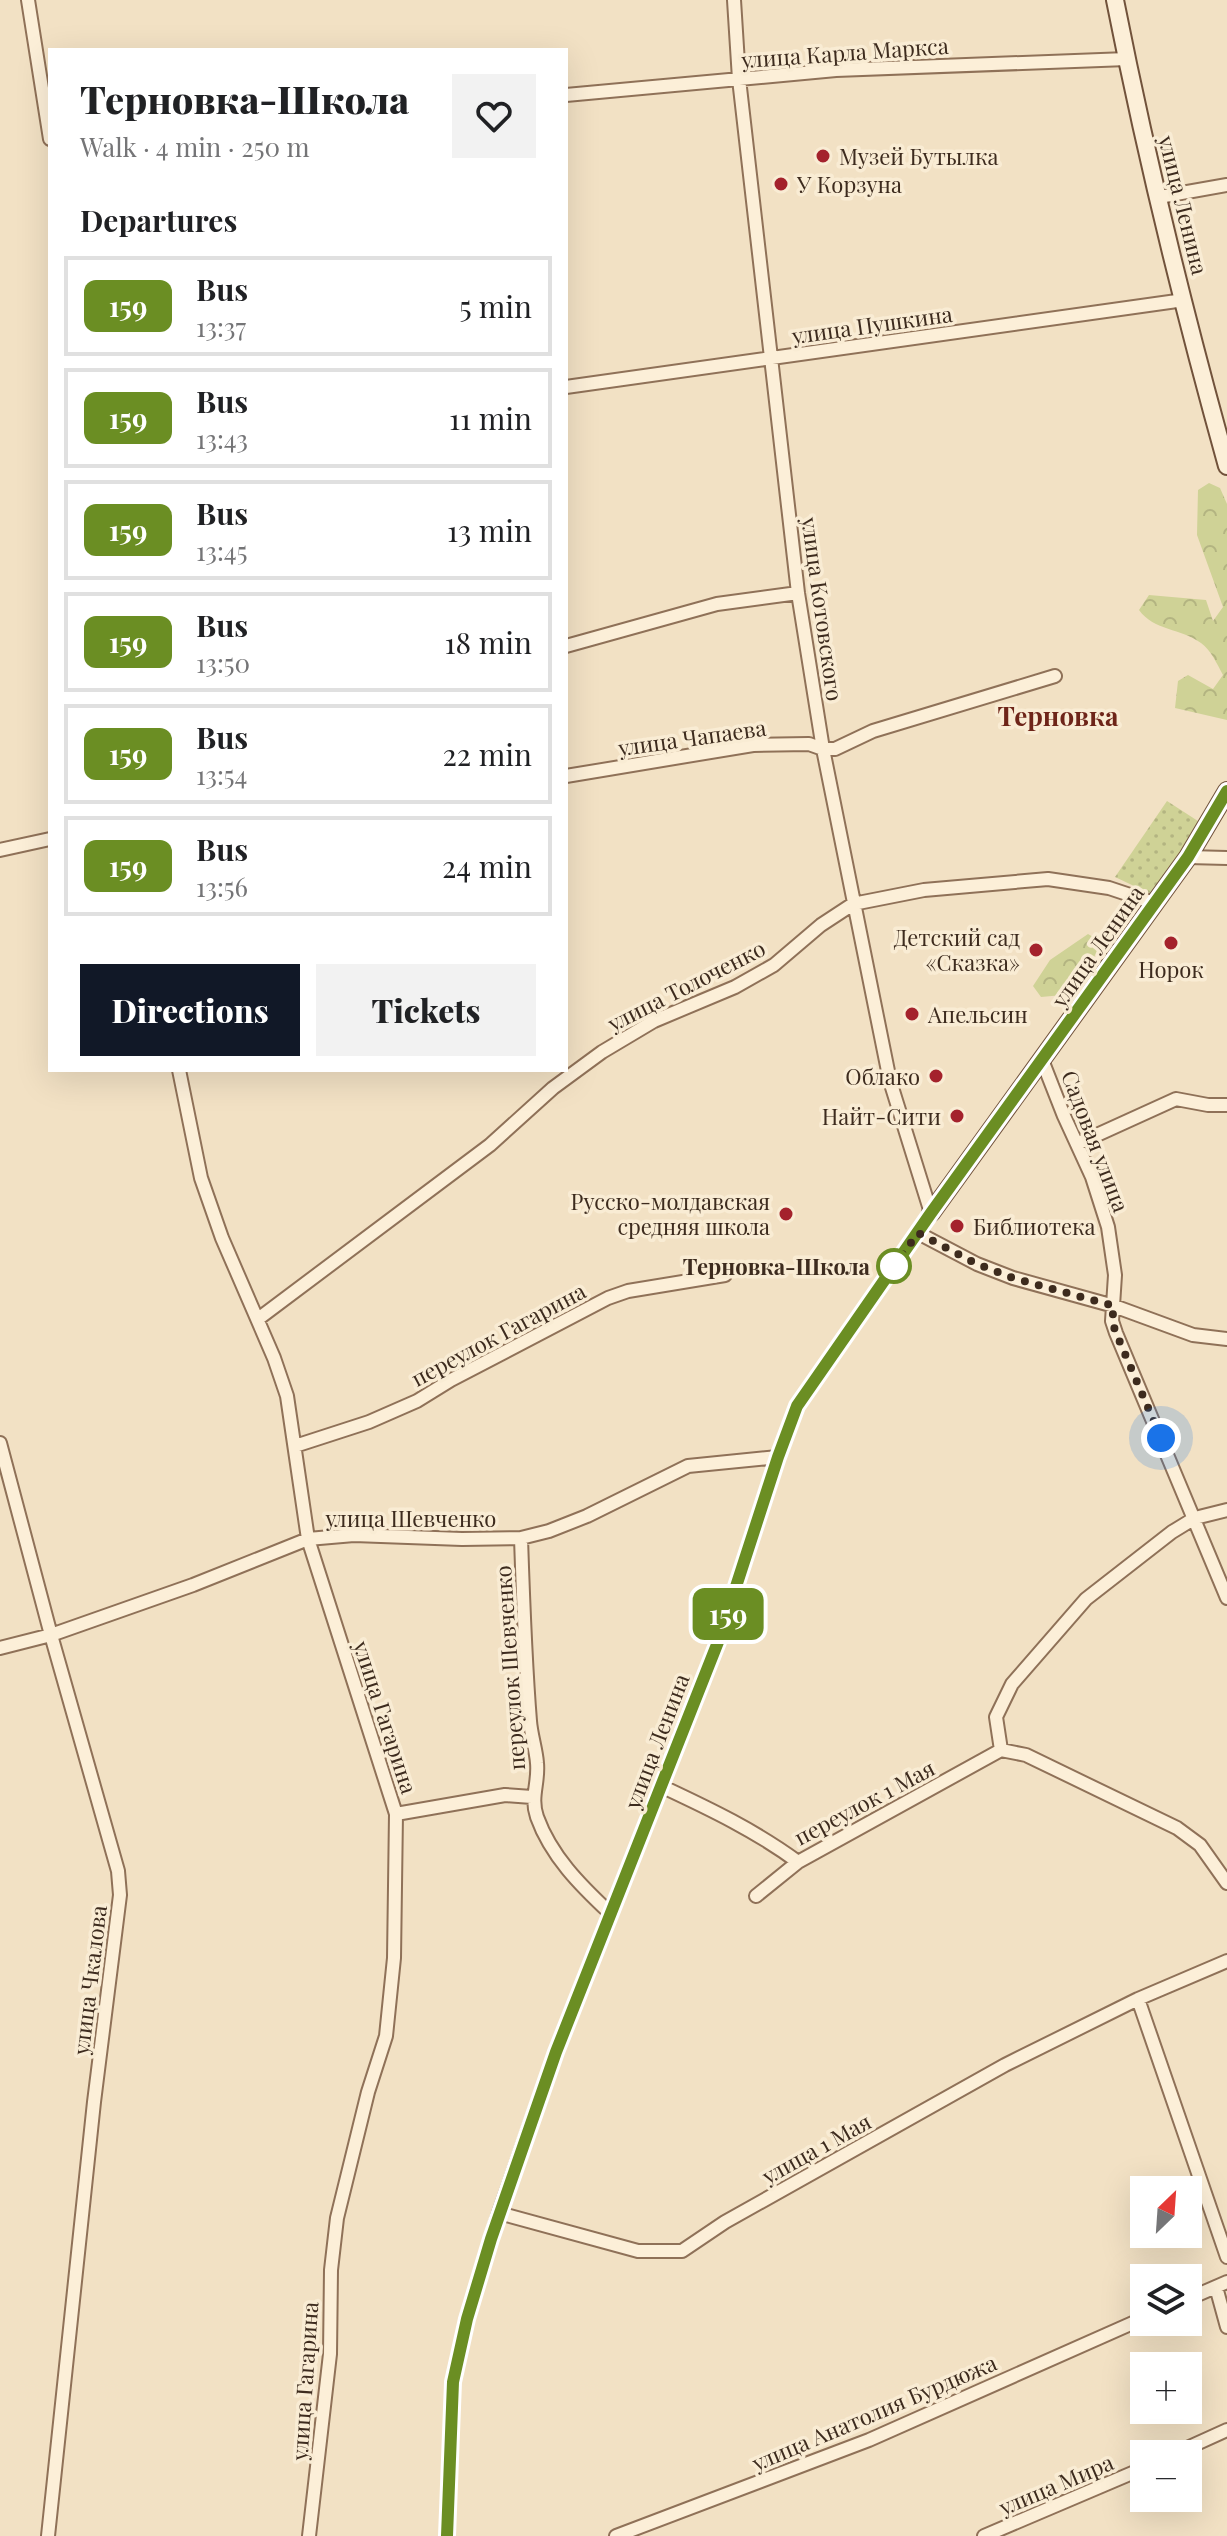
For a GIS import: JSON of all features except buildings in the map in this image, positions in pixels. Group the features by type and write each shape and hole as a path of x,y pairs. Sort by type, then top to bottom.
{"street":[{"path":"28,0 48,126"},
{"name":"улица Котовского","path":"734,0 739,79 770,359 798,593 823,749 890,1081 931,1213"},
{"name":"улица Ленина","path":"1115,0 1159,197 1227,466"},
{"name":"улица Карла Маркса","path":"568,95 836,70 1127,59"},
{"path":"1159,197 1227,185"},
{"name":"улица Пушкина","path":"568,387 1184,300"},
{"path":"568,645 717,604 798,593"},
{"path":"823,749 835,749 873,731 1055,676"},
{"name":"улица Чапаева","path":"568,776 753,745 809,744 823,749"},
{"name":"улица Ленина","path":"447,2536 453,2382 467,2319 499,2213 556,2052 718,1642 797,1406 931,1213 1188,857 1227,791"},
{"path":"0,850 48,839"},
{"path":"1188,857 1227,858"},
{"name":"улица Толоченко","path":"258,1319 490,1145 553,1088 602,1052 654,1021 735,987 774,965 821,925 853,904 924,890 1048,879 1109,888 1154,903"},
{"name":"Садовая улица","path":"1042,1060 1092,1177 1108,1227 1115,1275 1112,1321 1116,1333 1227,1598"},
{"name":"улица Гагарина","path":"179,1072 201,1178 222,1238 258,1319 287,1396 308,1539 396,1814 394,1945 386,2036 368,2092 337,2218 331,2270 330,2354 309,2536"},
{"path":"1077,1144 1176,1099 1227,1105"},
{"path":"918,1233 977,1264 1013,1278 1114,1306 1193,1335 1227,1339"},
{"name":"переулок Гагарина","path":"295,1446 369,1422 417,1401 463,1373 608,1298 628,1291 725,1275"},
{"name":"улица Чкалова","path":"0,1443 118,1871 120,1895 48,2536"},
{"name":"улица Шевченко","path":"0,1648 51,1635 193,1585 308,1539 354,1535 521,1538 587,1516 688,1466 778,1457"},
{"path":"1227,1510 1195,1518 1172,1532 1086,1599 1012,1684 996,1717 1001,1750 1026,1755 1177,1828 1200,1845 1227,1883"},
{"name":"переулок Шевченко","path":"521,1538 530,1725 538,1766 532,1797 547,1841 565,1867 610,1913"},
{"name":"переулок 1 Мая","path":"663,1787 732,1820 798,1862 1001,1750"},
{"path":"396,1814 505,1795 532,1797"},
{"path":"756,1896 798,1862"},
{"name":"улица 1 Мая","path":"499,2213 638,2251 682,2251 725,2222 1005,2065 1138,1999 1227,1961"},
{"path":"1138,1999 1227,2257"},
{"path":"1202,2293 1221,2284 1227,2327"},
{"name":"улица Анатолия Бурдюжа","path":"616,2536 869,2440 1130,2324"},
{"path":"1202,2441 1227,2430"},
{"name":"улица Мира","path":"984,2536 1130,2474"}],"green space":[{"path":"1209,483 1220,488 1227,504 1227,720 1175,708 1178,681 1188,675 1213,689 1223,675 1211,653 1201,643 1152,622 1139,610 1149,595 1206,600 1213,621 1223,607 1197,535 1198,490"},
{"path":"1167,801 1201,823 1151,894 1115,877"},
{"path":"1088,934 1100,941 1086,970 1063,995 1041,997 1033,986 1050,960"}],"bus line":[{"name":"159","path":"447,2536 453,2382 467,2319 491,2239 556,2052 718,1642 797,1406 931,1213 1188,857 1227,791"}],"place":[{"name":"Музей Бутылка","path":"823,156"},
{"name":"У Корзуна","path":"781,184"},
{"name":"Норок","path":"1171,943"},
{"name":"Детский сад «Сказка»","path":"1036,950"},
{"name":"Апельсин","path":"912,1014"},
{"name":"Облако","path":"936,1076"},
{"name":"Найт-Сити","path":"957,1116"},
{"name":"Русско-молдавская средняя школа","path":"786,1214"},
{"name":"Библиотека","path":"957,1226"},
{"name":"Терновка-Школа","path":"894,1266"}],"district":[{"name":"Терновка","path":"1058,715"}],"route":[{"path":"894,1266 918,1233 977,1264 1013,1278 1114,1306 1112,1321 1116,1333 1161,1438"}]}
